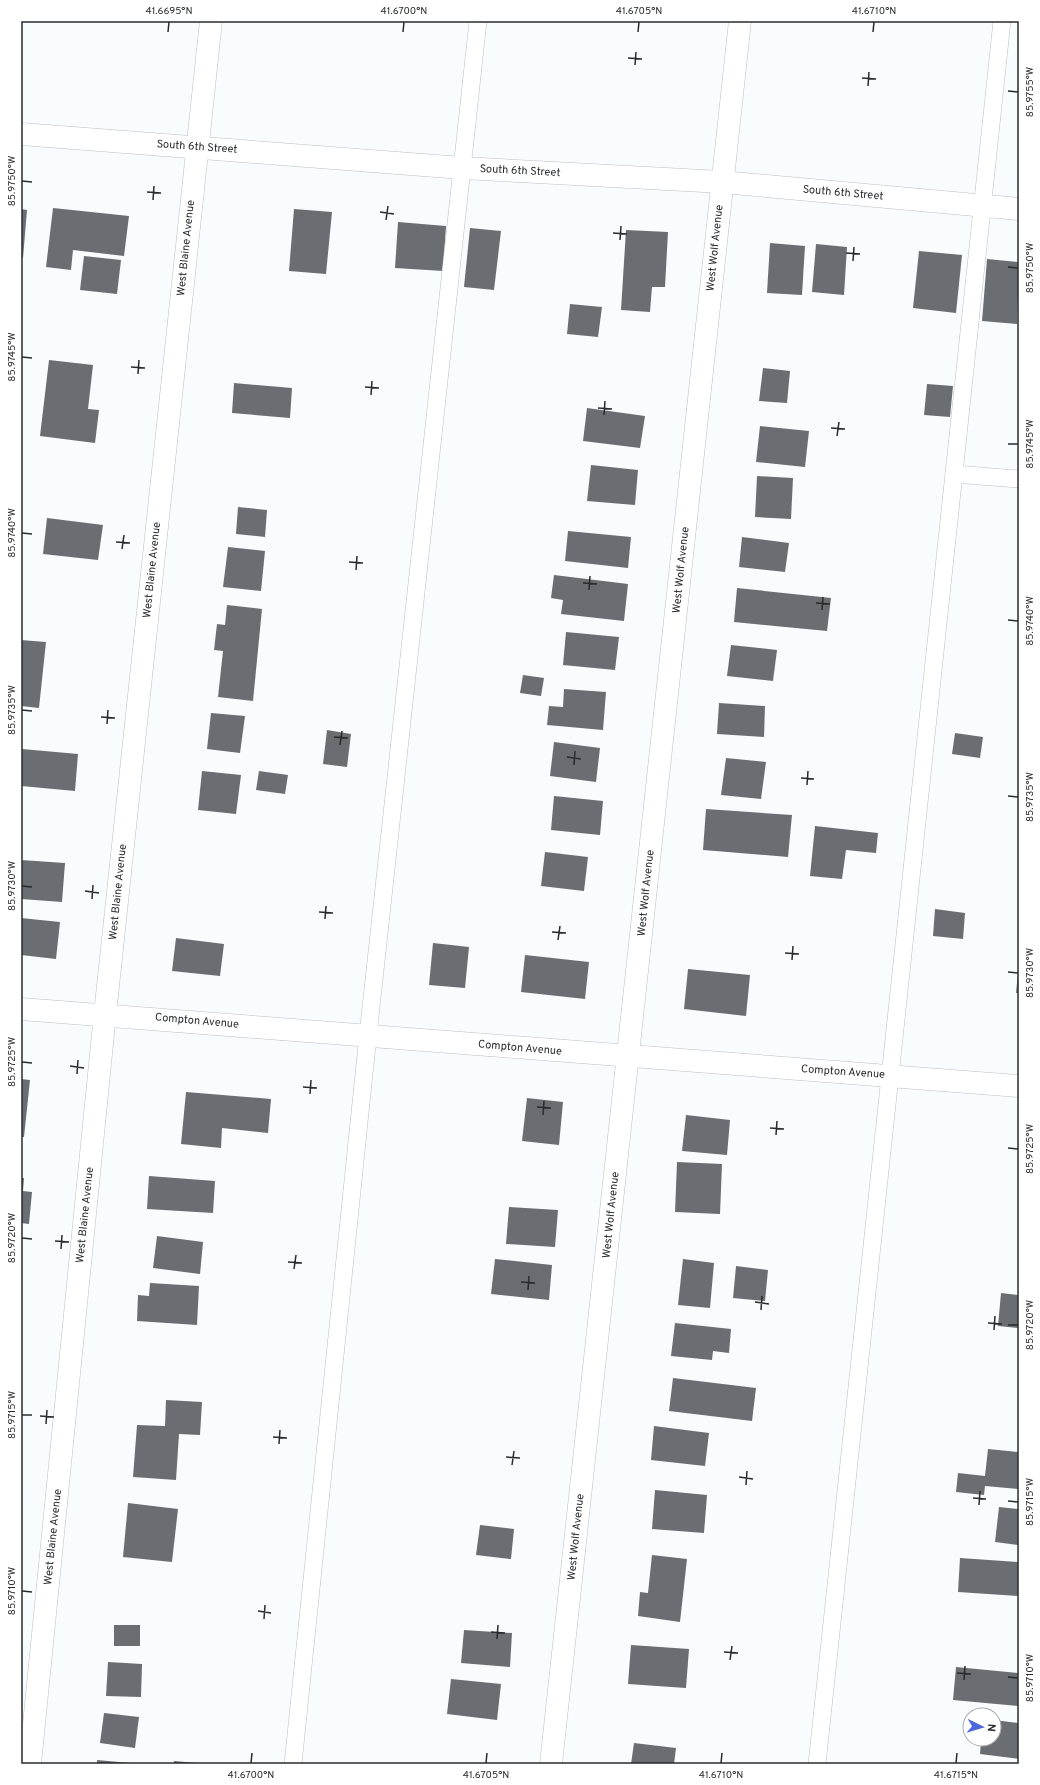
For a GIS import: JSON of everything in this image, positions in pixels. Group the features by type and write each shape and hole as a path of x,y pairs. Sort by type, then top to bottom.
{"street":[{"name":"West Blaine Avenue","path":"30,1764 105,1014 211,21"},
{"name":"West Wolf Avenue","path":"551,1764 740,21"},
{"name":"South 6th Street","path":"21,134 462,168 722,182 1019,209"},
{"name":"Compton Avenue","path":"21,1009 105,1014 628,1057 1019,1086"}],"lane":[{"path":"292,1764 368,1035 478,21"},
{"path":"817,1764 1002,21"},
{"path":"954,474 1019,479"}],"building":[{"path":"53,208 129,216 124,256 73,250 71,270 46,267"},
{"path":"21,209 27,210 23,258 21,257"},
{"path":"294,209 332,212 326,274 289,271"},
{"path":"398,222 446,226 443,271 395,268"},
{"path":"470,228 501,231 494,290 464,287"},
{"path":"626,230 668,232 665,287 652,287 650,312 621,310"},
{"path":"770,243 805,246 802,295 767,293"},
{"path":"816,244 847,247 844,295 812,292"},
{"path":"919,251 962,255 956,313 913,308"},
{"path":"84,256 121,260 117,294 80,290"},
{"path":"987,259 1019,262 1017,324 982,321"},
{"path":"570,304 602,307 598,337 567,334"},
{"path":"49,360 93,365 88,409 99,410 95,443 40,436"},
{"path":"763,368 790,371 787,403 759,401"},
{"path":"234,383 292,388 290,418 232,413"},
{"path":"927,384 953,386 950,417 924,415"},
{"path":"587,408 645,416 640,448 583,441"},
{"path":"760,426 809,431 805,467 756,462"},
{"path":"591,465 638,470 635,505 587,501"},
{"path":"757,476 793,478 791,519 755,517"},
{"path":"238,507 267,510 265,537 236,534"},
{"path":"47,518 103,525 98,560 43,554"},
{"path":"568,531 631,537 628,568 565,561"},
{"path":"742,537 789,543 785,572 739,567"},
{"path":"228,547 265,551 261,591 223,587"},
{"path":"554,575 628,584 624,621 561,614 563,600 551,598"},
{"path":"737,588 831,598 827,631 734,622"},
{"path":"227,605 262,609 253,701 218,697 223,651 214,650 217,624 225,625"},
{"path":"566,632 619,637 615,670 563,665"},
{"path":"21,640 46,642 39,708 21,706"},
{"path":"731,645 777,650 773,681 727,676"},
{"path":"523,675 544,678 541,696 520,693"},
{"path":"564,689 606,692 603,730 547,725 549,706 563,707"},
{"path":"719,703 765,706 764,737 717,734"},
{"path":"211,713 245,716 240,753 207,749"},
{"path":"327,730 351,734 347,767 323,764"},
{"path":"955,733 983,737 980,758 952,754"},
{"path":"554,742 600,748 596,782 550,776"},
{"path":"22,749 78,754 75,791 21,786"},
{"path":"726,758 766,762 761,799 721,795"},
{"path":"202,771 241,775 236,814 198,810"},
{"path":"259,771 288,775 285,794 256,790"},
{"path":"554,796 603,801 600,835 551,830"},
{"path":"706,809 792,815 788,857 703,850"},
{"path":"815,826 878,833 876,853 846,850 842,879 810,876"},
{"path":"545,852 588,857 584,891 541,886"},
{"path":"21,860 65,863 62,902 21,899"},
{"path":"935,909 965,913 963,939 933,936"},
{"path":"21,918 60,922 56,959 21,955"},
{"path":"176,938 224,944 220,976 172,971"},
{"path":"433,943 469,947 465,988 429,985"},
{"path":"525,955 589,962 585,999 521,992"},
{"path":"688,969 750,975 746,1016 684,1009"},
{"path":"1018,973 1019,993 1016,993"},
{"path":"21,1079 30,1080 24,1137 21,1137"},
{"path":"186,1092 271,1099 268,1133 222,1128 221,1148 181,1144"},
{"path":"527,1098 563,1102 559,1145 522,1141"},
{"path":"686,1115 730,1120 727,1155 682,1151"},
{"path":"677,1162 722,1164 720,1214 675,1212"},
{"path":"149,1176 215,1181 213,1213 147,1209"},
{"path":"21,1178 24,1178 23,1191 32,1192 29,1224 21,1223"},
{"path":"509,1207 558,1210 555,1247 506,1244"},
{"path":"157,1236 203,1242 200,1274 153,1268"},
{"path":"495,1259 552,1265 549,1300 491,1294"},
{"path":"683,1259 714,1263 710,1308 678,1305"},
{"path":"736,1266 768,1270 765,1301 733,1298"},
{"path":"150,1283 199,1286 197,1325 137,1321 138,1295 149,1296"},
{"path":"1001,1293 1019,1295 1019,1328 998,1326"},
{"path":"675,1323 731,1329 729,1353 713,1351 712,1360 671,1356"},
{"path":"673,1378 756,1388 752,1421 669,1411"},
{"path":"166,1400 202,1402 200,1435 179,1434 176,1480 133,1477 137,1425 165,1426"},
{"path":"654,1426 709,1433 705,1466 651,1460"},
{"path":"988,1449 1019,1452 1019,1489 985,1486 984,1495 956,1492 958,1473 985,1476"},
{"path":"655,1490 707,1495 704,1533 652,1529"},
{"path":"128,1503 178,1509 172,1562 123,1557"},
{"path":"999,1507 1019,1509 1019,1545 995,1542"},
{"path":"480,1525 514,1529 511,1559 476,1555"},
{"path":"652,1555 687,1559 680,1622 638,1616 640,1592 648,1593"},
{"path":"960,1558 1019,1562 1019,1596 958,1592"},
{"path":"114,1625 140,1625 140,1646 114,1646"},
{"path":"464,1630 512,1633 510,1667 461,1663"},
{"path":"631,1645 689,1649 686,1688 628,1684"},
{"path":"108,1662 142,1664 141,1697 106,1696"},
{"path":"956,1667 1019,1673 1019,1706 953,1700"},
{"path":"451,1679 501,1684 497,1720 447,1714"},
{"path":"104,1713 139,1717 135,1748 100,1743"},
{"path":"1002,1721 1019,1723 1019,1759 980,1754 981,1747 1002,1747"},
{"path":"634,1743 676,1748 674,1764 631,1764"},
{"path":"97,1760 130,1763 130,1764 97,1764"},
{"path":"174,1761 197,1763 197,1764 174,1764"}]}
